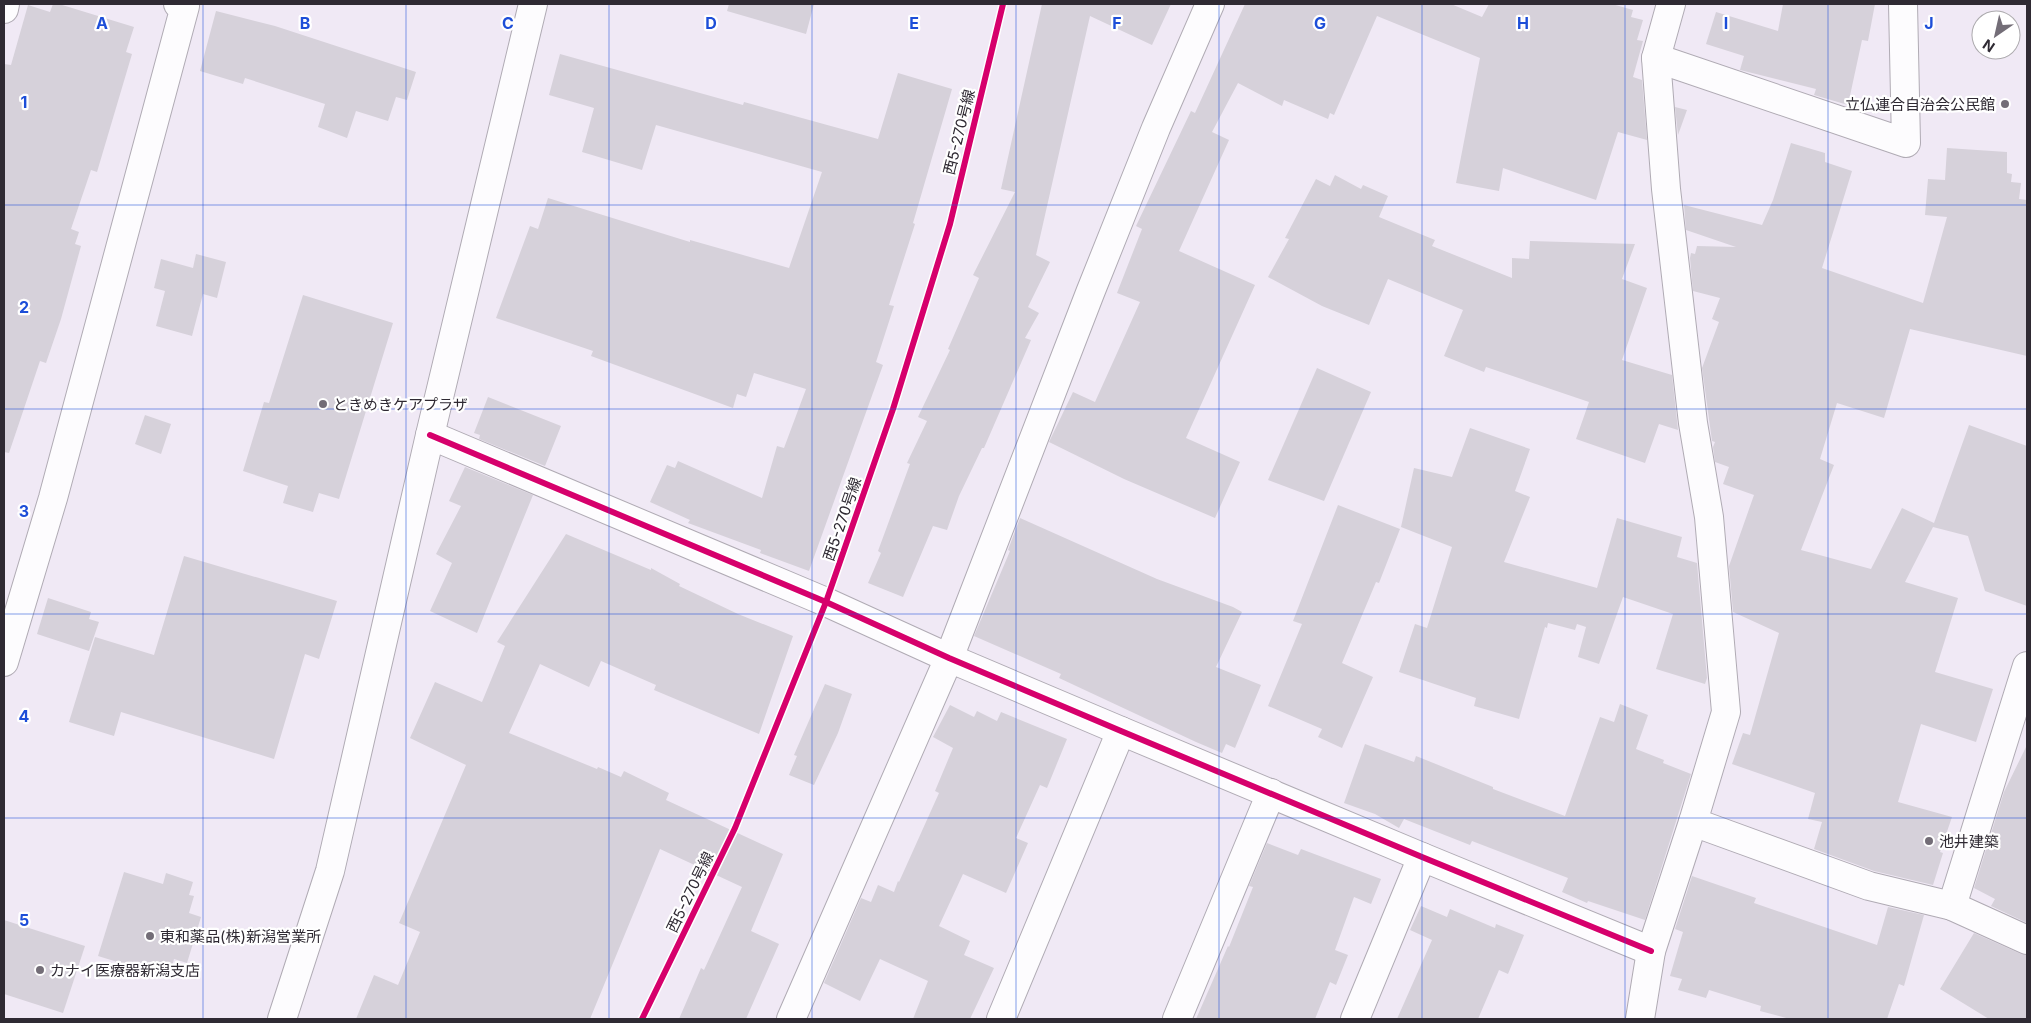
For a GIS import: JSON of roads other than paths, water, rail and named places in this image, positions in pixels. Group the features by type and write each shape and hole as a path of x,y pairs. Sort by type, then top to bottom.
{"street":[{"path":"4,9 5,4"},
{"path":"4,662 53,498 185,6 178,4"},
{"path":"282,1019 330,871 430,435 533,4"},
{"path":"791,1019 949,658 1090,292 1156,128 1210,4"},
{"path":"1640,1019 1651,951 1726,712 1709,517 1693,423 1666,189 1656,58 1671,4"},
{"path":"1656,58 1906,143 1903,4"},
{"path":"430,435 826,602 949,658 1121,731 1422,858 1651,951"},
{"path":"1952,906 2025,683"},
{"path":"1001,1019 1121,731"},
{"path":"1177,1019 1271,793"},
{"path":"1693,822 1869,886 1952,906 2027,940"},
{"path":"1355,1019 1422,858"}],"place":[{"name":"立仏連合自治会公民館","path":"2005,104"},
{"name":"ときめきケアプラザ","path":"323,404"},
{"name":"池井建築","path":"1929,841"},
{"name":"東和薬品(株)新潟営業所","path":"150,936"},
{"name":"カナイ医療器新潟支店","path":"40,970"}]}
